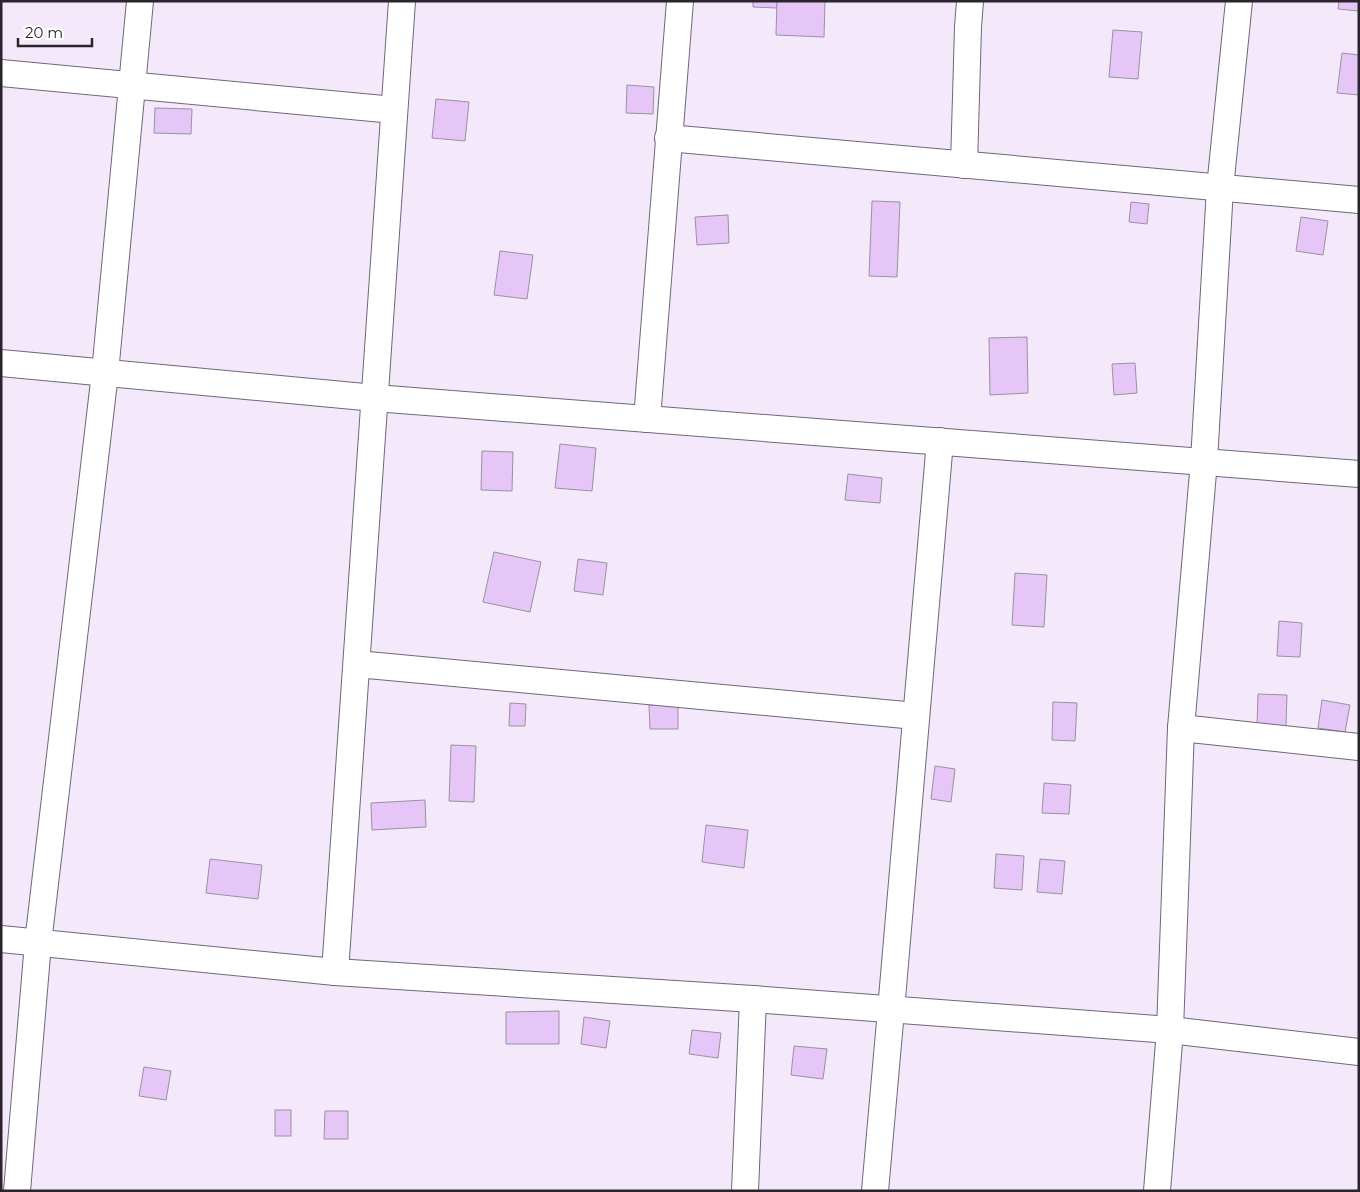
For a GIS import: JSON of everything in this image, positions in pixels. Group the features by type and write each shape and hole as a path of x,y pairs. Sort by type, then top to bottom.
{"street":[{"path":"18,1191 38,943 106,373 140,1"},
{"path":"335,972 402,1"},
{"path":"647,419 680,1"},
{"path":"964,165 970,1"},
{"path":"1157,1191 1170,1030 1181,728 1204,461 1220,188 1239,1"},
{"path":"1,74 394,110"},
{"path":"668,138 1359,200"},
{"path":"1,363 375,398 1359,474"},
{"path":"874,1191 940,441"},
{"path":"356,664 916,716"},
{"path":"1181,728 1359,747"},
{"path":"1,939 335,972 1170,1030 1359,1052"},
{"path":"746,1191 753,1000"}],"building":[{"path":"753,1 777,1 777,8 753,7"},
{"path":"777,1 825,1 824,37 776,35"},
{"path":"1339,1 1359,1 1359,11 1338,9"},
{"path":"1113,30 1142,32 1138,79 1109,77"},
{"path":"1342,53 1359,55 1359,95 1337,93"},
{"path":"627,85 654,87 653,114 626,113"},
{"path":"436,99 469,102 465,141 432,138"},
{"path":"155,108 192,109 191,134 154,133"},
{"path":"872,201 900,202 897,277 869,276"},
{"path":"1131,202 1149,204 1147,224 1129,222"},
{"path":"728,215 729,243 697,245 695,217"},
{"path":"1301,217 1328,221 1323,255 1296,251"},
{"path":"500,251 533,255 527,299 494,295"},
{"path":"1027,337 1028,393 990,395 989,338"},
{"path":"1135,363 1137,393 1114,395 1112,364"},
{"path":"560,444 596,448 592,491 555,488"},
{"path":"482,451 513,452 512,491 481,490"},
{"path":"848,474 882,478 880,503 845,500"},
{"path":"494,552 541,562 530,612 483,602"},
{"path":"578,559 607,563 603,595 574,591"},
{"path":"1015,573 1047,575 1044,627 1012,625"},
{"path":"1279,621 1302,623 1300,657 1277,656"},
{"path":"1258,694 1287,695 1286,726 1257,725"},
{"path":"1322,700 1350,705 1345,732 1318,728"},
{"path":"1053,702 1077,703 1075,741 1052,740"},
{"path":"510,703 526,704 525,726 509,726"},
{"path":"649,705 678,705 678,729 650,729"},
{"path":"451,745 476,746 474,802 449,801"},
{"path":"935,766 955,769 951,802 931,799"},
{"path":"1044,783 1071,785 1069,814 1042,813"},
{"path":"425,800 426,827 372,830 371,803"},
{"path":"706,825 748,830 744,868 702,862"},
{"path":"996,854 1024,856 1022,890 994,888"},
{"path":"210,859 262,865 258,899 206,893"},
{"path":"1040,859 1065,861 1062,894 1037,892"},
{"path":"559,1011 559,1044 506,1044 506,1012"},
{"path":"584,1017 610,1021 606,1048 581,1044"},
{"path":"692,1030 721,1033 718,1058 689,1054"},
{"path":"794,1046 827,1049 823,1079 791,1075"},
{"path":"144,1067 171,1071 166,1100 139,1096"},
{"path":"275,1110 291,1110 291,1136 275,1136"},
{"path":"325,1111 348,1111 348,1139 324,1139"}]}
